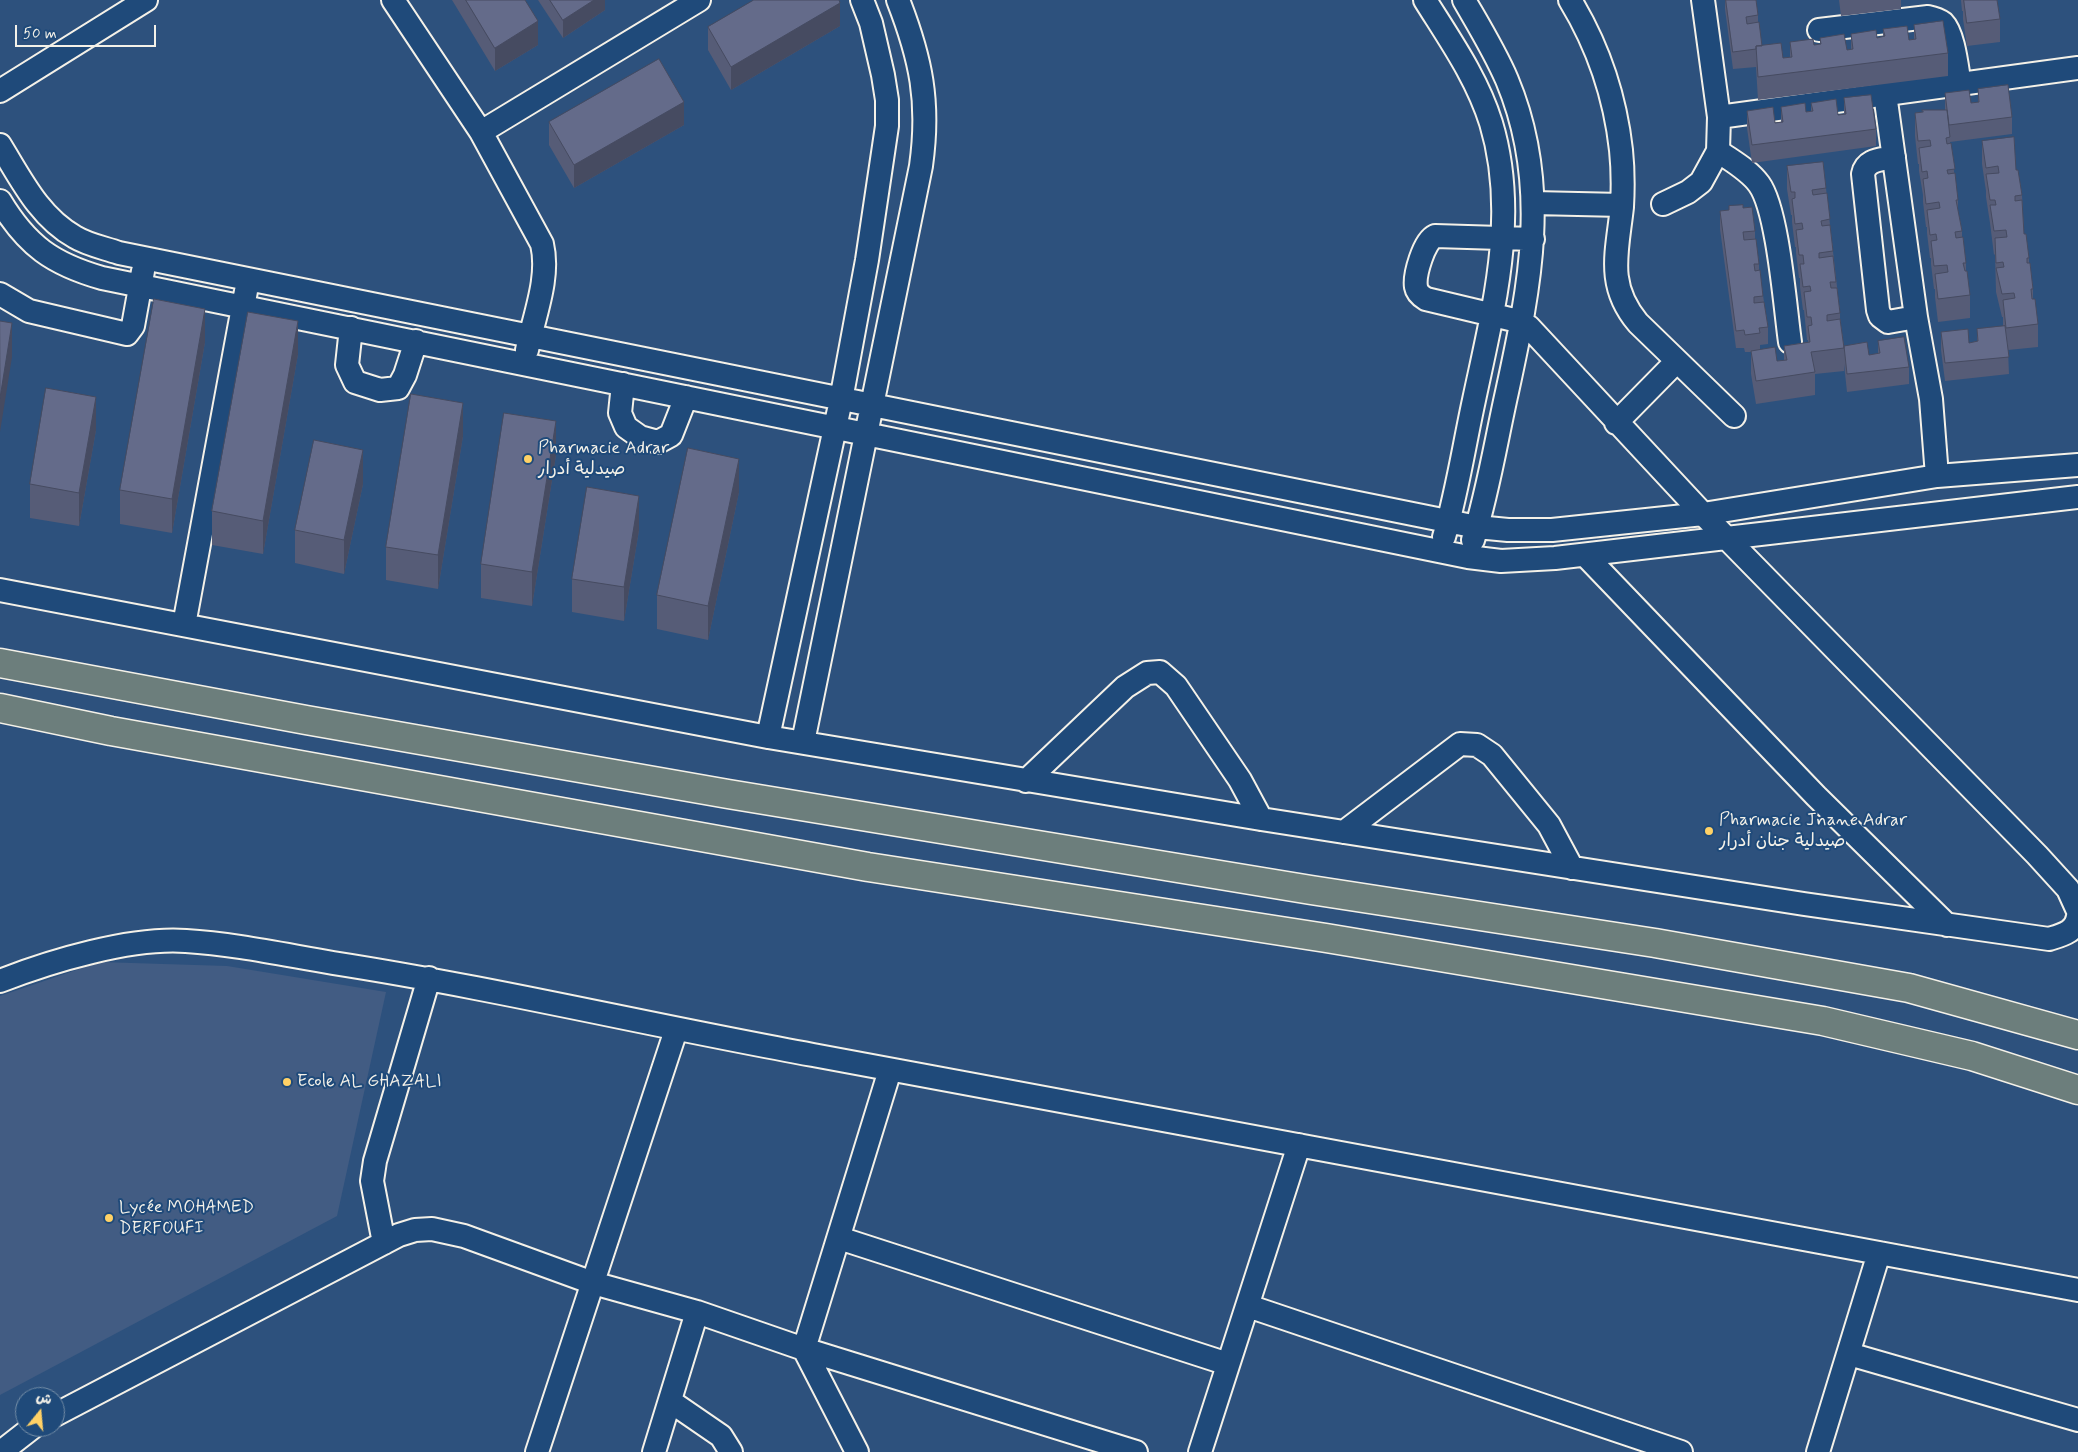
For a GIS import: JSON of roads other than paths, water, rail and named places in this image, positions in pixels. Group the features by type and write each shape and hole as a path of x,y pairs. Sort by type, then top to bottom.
{"highway":[{"path":"0,663 306,720 728,794 1311,890 1655,943 1909,988 2078,1036"},
{"path":"0,708 120,733 868,867 1326,938 1823,1021 1972,1056 2078,1090"}],"street":[{"path":"0,91 146,0"},
{"path":"393,0 481,132 533,227 543,252 543,277 524,364"},
{"path":"481,132 699,0"},
{"path":"768,737 841,400 867,260 887,126 887,100 883,75 871,23 862,0"},
{"path":"803,742 921,166 926,130 920,71 913,38 898,0"},
{"path":"1425,0 1463,60 1479,92 1491,123 1499,156 1502,181 1502,238 1492,315 1440,552"},
{"path":"1464,0 1494,52 1514,100 1526,140 1534,203 1533,239 1522,323 1477,527 1468,558"},
{"path":"1570,0 1587,28 1610,91 1621,151 1622,205 1615,269 1620,296 1626,309 1638,323 1734,416"},
{"path":"1662,204 1688,192 1701,182 1718,151 1719,117 1703,0"},
{"path":"1940,0 1942,22 1950,36 1960,85"},
{"path":"1819,30 1928,17 1942,22"},
{"path":"1719,117 2078,68"},
{"path":"1885,94 1916,317 1931,399 1937,476"},
{"path":"0,145 42,211 58,226 83,241 119,253 1477,527 1508,530 1552,530 1703,514 1937,476 2078,465"},
{"path":"1718,151 1748,172 1760,185 1766,199 1778,255 1790,342"},
{"path":"1894,157 1870,162 1866,165 1863,174 1878,310 1880,316 1888,322 1916,317"},
{"path":"1534,203 1622,205"},
{"path":"1,206 39,250 60,264 102,278 140,284 1468,558 1501,561 1585,555 2078,497"},
{"path":"1533,239 1435,236 1424,246 1416,281 1418,292 1426,299 1522,323 1528,327 1703,514 2037,855 2068,890 2078,911"},
{"path":"0,294 29,311 127,334 133,326 146,258"},
{"path":"184,624 248,278"},
{"path":"352,328 347,365 355,382 380,390 398,388 405,375 416,341"},
{"path":"1616,423 1677,361"},
{"path":"623,384 620,413 626,428 640,437 658,442 671,435 686,396"},
{"path":"1585,555 1816,796 1947,926"},
{"path":"0,590 768,737 1260,819 1572,868 1947,926 2049,939 2064,935 2072,929 2078,916"},
{"path":"1026,780 1125,687 1147,673 1160,672 1176,686 1230,765 1260,819"},
{"path":"1344,832 1460,744 1477,745 1492,755 1549,824 1572,868"},
{"path":"0,981 25,971 84,955 136,944 181,940 429,978 676,1030 2078,1290"},
{"path":"384,1243 372,1181 374,1161 429,978"},
{"path":"537,1452 676,1030"},
{"path":"857,1452 804,1349 890,1070"},
{"path":"1200,1452 1299,1145"},
{"path":"65,1410 384,1243 415,1230 432,1229 464,1236 593,1283 697,1312 804,1349 1136,1452"},
{"path":"839,1238 1228,1364"},
{"path":"1818,1452 1879,1253"},
{"path":"1248,1306 1681,1452"},
{"path":"654,1452 697,1312"},
{"path":"1849,1354 2078,1420"},
{"path":"670,1401 721,1436 731,1452"},
{"path":"3,1451 20,1437"}],"place":[{"name":"Pharmacie Adrar صيدلية أدرار","path":"528,459"},
{"name":"Pharmacie Jnane Adrar صيدلية جنان أدرار","path":"1709,831"},
{"name":"Ecole AL GHAZALI","path":"287,1082"},
{"name":"Lycée MOHAMED DERFOUFI","path":"109,1218"}]}
